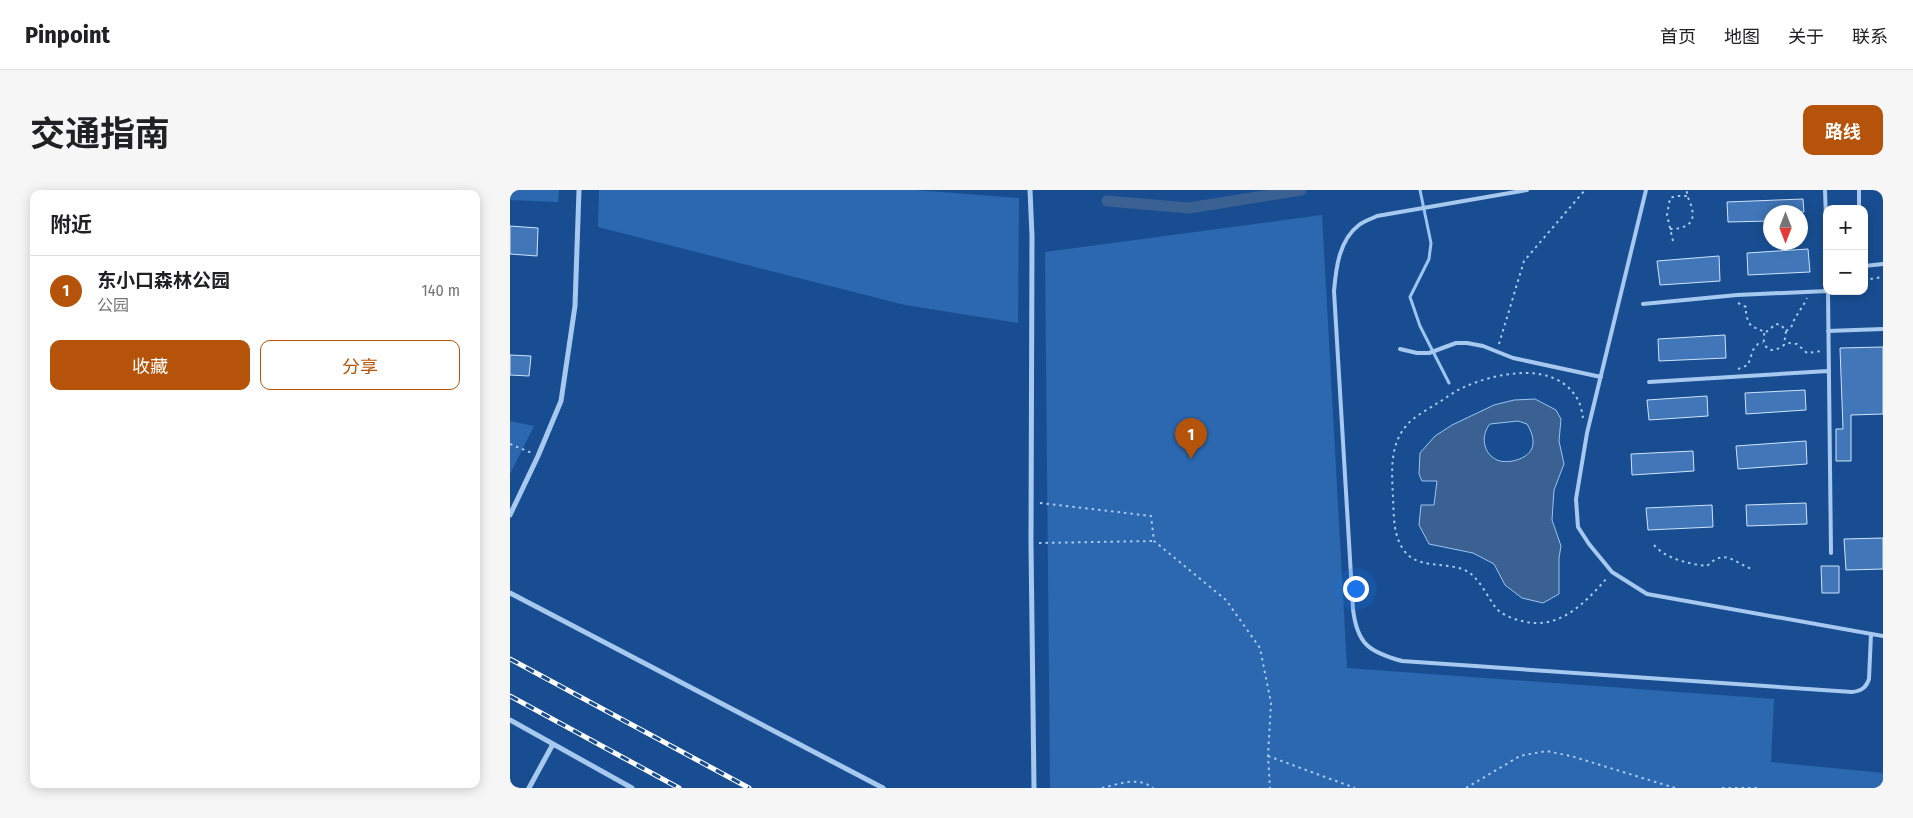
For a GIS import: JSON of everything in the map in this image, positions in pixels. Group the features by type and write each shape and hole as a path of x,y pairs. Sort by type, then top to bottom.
{"street":[{"path":"510,515 561,401 575,306 579,190"},
{"path":"1030,190 1032,236 1031,544 1034,788"},
{"path":"510,593 883,788"},
{"path":"510,720 632,788"},
{"path":"529,788 553,744"}],"lane":[{"path":"1527,190 1377,216 1359,225 1346,238 1339,256 1334,291 1355,626 1360,639 1372,649 1387,657 1402,661 1852,692 1860,691 1866,686 1869,679 1871,634"},
{"path":"1646,190 1587,433 1576,499 1578,526 1589,544 1612,572 1647,594 1883,636"},
{"path":"1826,190 1826,205"},
{"path":"1859,190 1859,205"},
{"path":"1868,266 1883,264"},
{"path":"1643,304 1737,295 1823,291"},
{"path":"1827,295 1831,553"},
{"path":"1828,331 1883,329"},
{"path":"1400,349 1417,353 1429,353 1456,343 1467,343 1497,351 1512,358 1601,377"},
{"path":"1649,382 1828,371"}],"path":[{"path":"1497,351 1524,261 1585,190"},
{"path":"1670,230 1686,228 1691,222 1693,210 1687,196 1687,190"},
{"path":"1673,242 1667,215 1670,198 1687,196"},
{"path":"1868,279 1883,277"},
{"path":"1786,331 1791,328 1794,316 1802,309 1810,292"},
{"path":"1737,295 1738,304 1746,307 1746,316 1751,326 1765,332"},
{"path":"1784,345 1786,331 1781,325 1776,324 1765,332 1762,338 1763,343 1769,349 1776,350 1784,345 1787,343 1797,344 1807,354 1828,351"},
{"path":"1732,377 1732,370 1748,365 1753,350 1758,344 1763,343"},
{"path":"1587,433 1578,401 1564,383 1544,374 1521,373 1500,376 1462,388 1406,425 1394,447 1392,473 1395,534 1403,550 1416,561 1463,569 1475,578 1500,612 1515,620 1531,624 1553,622 1571,613 1588,600 1612,572"},
{"path":"510,444 538,456"},
{"path":"1031,502 1151,516 1154,541"},
{"path":"1031,544 1154,541 1226,600 1260,648 1272,703 1268,756 1270,788"},
{"path":"1654,545 1670,556 1696,565 1707,566 1715,558 1724,556 1752,569"},
{"path":"1466,788 1520,756 1546,751 1571,756 1675,788"},
{"path":"1268,756 1355,788"},
{"path":"1102,788 1132,780 1150,785 1153,788"},
{"path":"1722,788 1760,788"}],"shaded area":[{"path":"510,190 559,190 558,202 510,200"},
{"path":"599,190 916,190 1019,198 1018,323 905,305 598,227"},
{"path":"1322,215 1347,668 1774,699 1771,762 1883,773 1883,788 1050,788 1045,252"},
{"path":"1535,399 1556,410 1561,419 1559,441 1564,464 1554,490 1552,520 1561,546 1559,594 1543,603 1522,598 1505,585 1494,564 1473,553 1429,544 1419,525 1421,505 1434,505 1437,481 1422,481 1419,474 1420,453 1435,436 1452,425 1494,405 1514,400","holes":["1518,421 1527,424 1533,442 1532,448 1525,456 1508,462 1497,460 1488,453 1484,438 1490,424"]},
{"path":"510,421 534,426 510,474"}],"building":[{"path":"1803,199 1803,205 1763,205 1763,221 1728,222 1727,202"},
{"path":"510,226 538,228 537,256 510,254"},
{"path":"1808,249 1810,272 1748,275 1747,253"},
{"path":"1719,256 1720,281 1660,285 1657,261"},
{"path":"1725,335 1726,358 1659,361 1658,339"},
{"path":"1883,347 1883,414 1851,415 1851,461 1836,461 1836,429 1843,429 1840,348"},
{"path":"510,355 531,356 529,376 510,375"},
{"path":"1805,390 1806,410 1746,414 1745,393"},
{"path":"1707,396 1708,416 1649,420 1647,400"},
{"path":"1806,441 1807,464 1738,469 1736,446"},
{"path":"1693,451 1694,471 1632,475 1631,454"},
{"path":"1806,503 1807,524 1747,526 1746,505"},
{"path":"1712,505 1713,527 1648,530 1646,508"},
{"path":"1883,538 1883,569 1846,570 1844,539"},
{"path":"1821,566 1839,566 1839,593 1822,593"}],"waterway":[{"path":"1107,201 1189,208 1301,190"},
{"path":"1420,190 1431,243 1429,259 1410,297 1420,326 1449,383"}],"railway":[{"path":"510,659 749,788"},
{"path":"510,696 679,788"}],"place":[{"name":"东小口森林公园","path":"1191,459"}]}
